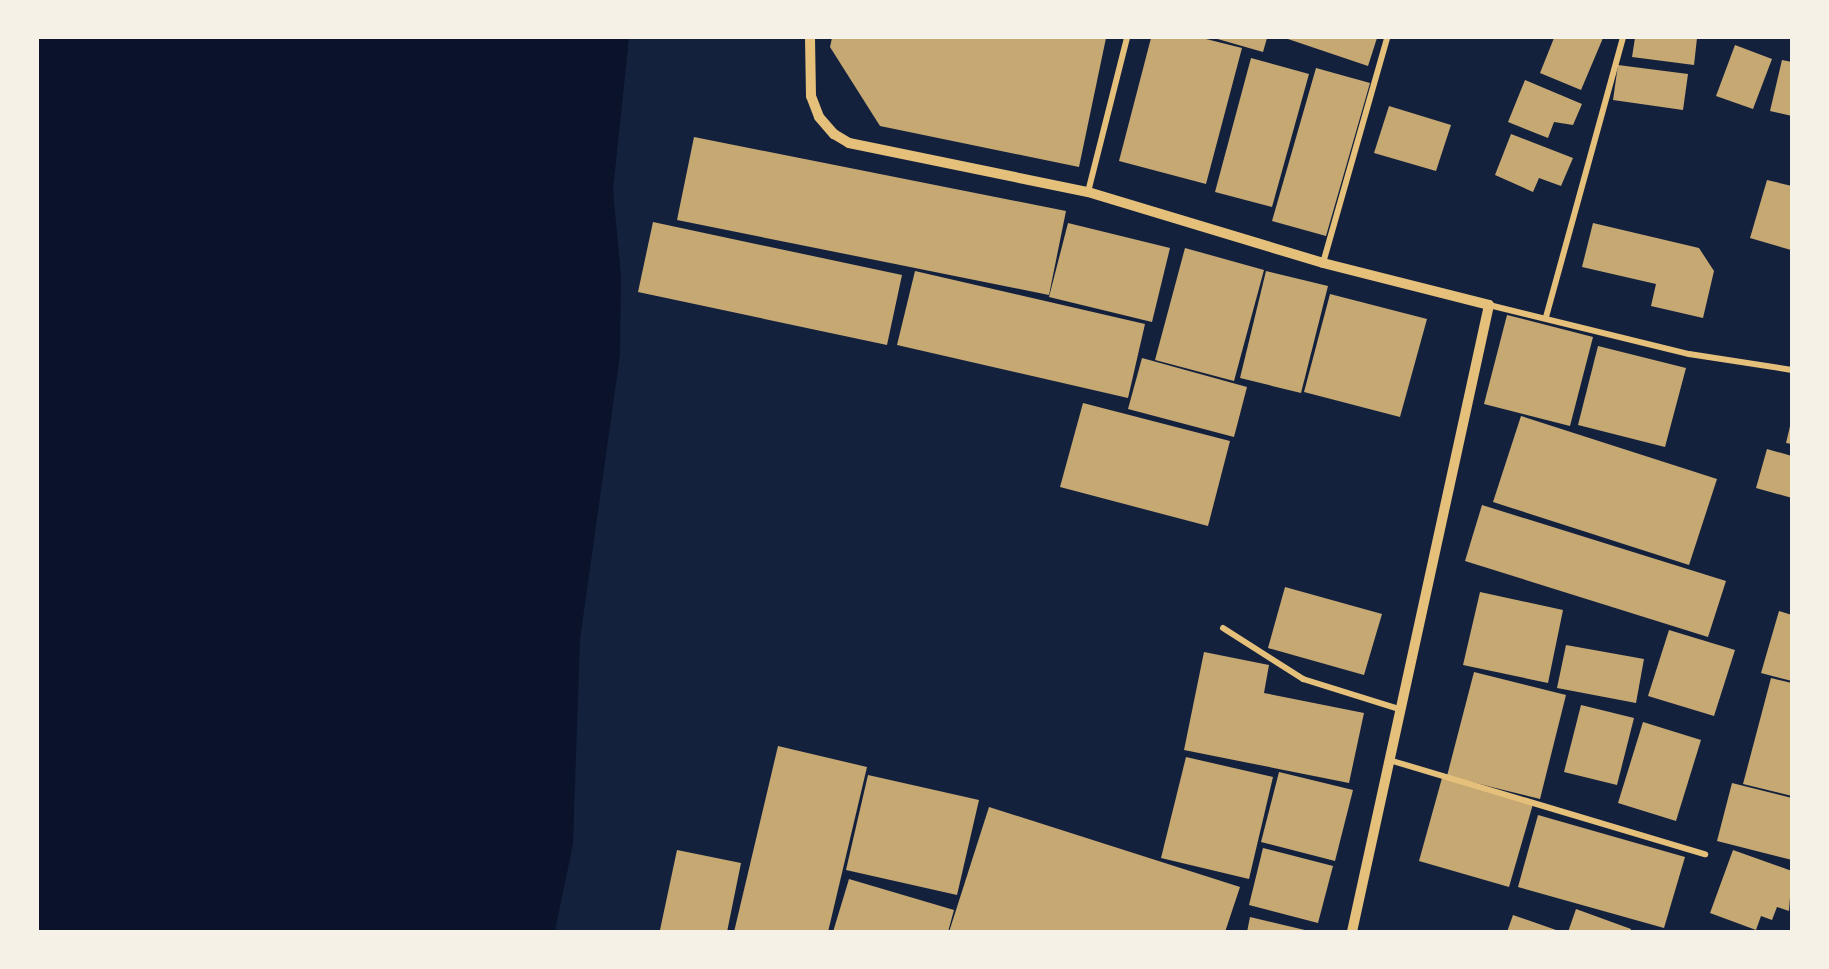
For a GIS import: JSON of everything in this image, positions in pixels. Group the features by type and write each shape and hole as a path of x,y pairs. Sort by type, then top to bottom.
{"street":[{"path":"810,38 811,96 819,117 834,134 849,143 1088,192 1323,263 1689,354 1791,370"},
{"path":"1088,192 1127,38"},
{"path":"1323,263 1387,38"},
{"path":"1546,317 1623,38"},
{"path":"1352,932 1489,305"},
{"path":"1223,628 1303,679 1399,709"},
{"path":"1389,760 1705,854"}],"water":[{"path":"38,38 629,38 613,190 621,275 620,355 580,640 573,844 555,931 38,931"}],"building":[{"path":"832,38 1106,38 1079,167 880,126 830,47"},
{"path":"1151,38 1202,38 1242,48 1206,184 1119,161"},
{"path":"1214,38 1267,38 1263,52"},
{"path":"1285,38 1377,38 1368,66"},
{"path":"1554,38 1603,38 1581,90 1540,73"},
{"path":"1635,38 1697,38 1694,65 1632,57"},
{"path":"1735,45 1772,59 1753,109 1716,96"},
{"path":"1251,58 1309,74 1272,207 1215,192"},
{"path":"1782,60 1792,62 1792,116 1770,111"},
{"path":"1618,65 1688,74 1683,110 1613,100"},
{"path":"1316,68 1370,83 1326,236 1272,221"},
{"path":"1525,80 1582,104 1573,125 1554,122 1548,138 1508,122"},
{"path":"1389,106 1451,125 1436,171 1374,153"},
{"path":"1511,134 1573,158 1561,186 1539,178 1533,192 1495,175"},
{"path":"694,137 1066,211 1049,295 677,220"},
{"path":"1767,180 1792,186 1791,250 1750,238"},
{"path":"653,222 902,275 887,345 638,292"},
{"path":"1068,223 1170,248 1152,322 1049,297"},
{"path":"1593,223 1699,248 1714,271 1703,318 1651,306 1656,284 1582,267"},
{"path":"1185,248 1264,270 1234,381 1155,360"},
{"path":"915,271 1145,324 1128,398 897,345"},
{"path":"1266,271 1328,286 1301,393 1240,378"},
{"path":"1330,294 1427,319 1400,417 1304,392"},
{"path":"1507,315 1593,337 1570,426 1484,404"},
{"path":"1598,346 1686,368 1665,447 1578,425"},
{"path":"1142,358 1247,387 1234,437 1128,409"},
{"path":"1083,403 1230,441 1208,526 1060,487"},
{"path":"1521,416 1717,479 1689,565 1493,502"},
{"path":"1792,422 1792,444 1786,443"},
{"path":"1767,449 1792,456 1792,498 1756,488"},
{"path":"1482,505 1726,581 1708,637 1465,561"},
{"path":"1285,587 1382,614 1364,675 1268,648"},
{"path":"1480,592 1563,610 1548,683 1463,665"},
{"path":"1779,611 1792,615 1792,681 1761,673"},
{"path":"1669,630 1735,650 1714,716 1648,696"},
{"path":"1566,645 1644,659 1636,703 1557,688"},
{"path":"1204,652 1269,665 1264,693 1364,713 1349,783 1184,750"},
{"path":"1474,672 1566,695 1540,799 1447,776"},
{"path":"1771,678 1792,683 1792,796 1743,784"},
{"path":"1581,705 1634,718 1617,785 1564,772"},
{"path":"1643,722 1701,740 1676,821 1618,803"},
{"path":"778,746 867,767 828,932 734,932"},
{"path":"1186,757 1273,777 1249,879 1161,858"},
{"path":"1279,772 1353,790 1335,861 1261,842"},
{"path":"868,775 979,800 957,895 846,870"},
{"path":"1442,778 1533,804 1509,887 1419,861"},
{"path":"1732,783 1792,798 1792,860 1717,841"},
{"path":"989,807 1240,887 1225,932 949,932"},
{"path":"1538,815 1685,857 1664,928 1518,887"},
{"path":"1263,848 1333,866 1318,923 1249,905"},
{"path":"677,850 741,863 727,932 660,930"},
{"path":"1733,850 1792,871 1789,911 1777,907 1772,920 1761,916 1756,930 1710,913"},
{"path":"849,879 954,910 948,932 833,932"},
{"path":"1576,909 1631,929 1630,932 1568,932"},
{"path":"1513,915 1559,931 1559,932 1507,932"},
{"path":"1250,917 1309,931 1309,932 1247,932"}]}
